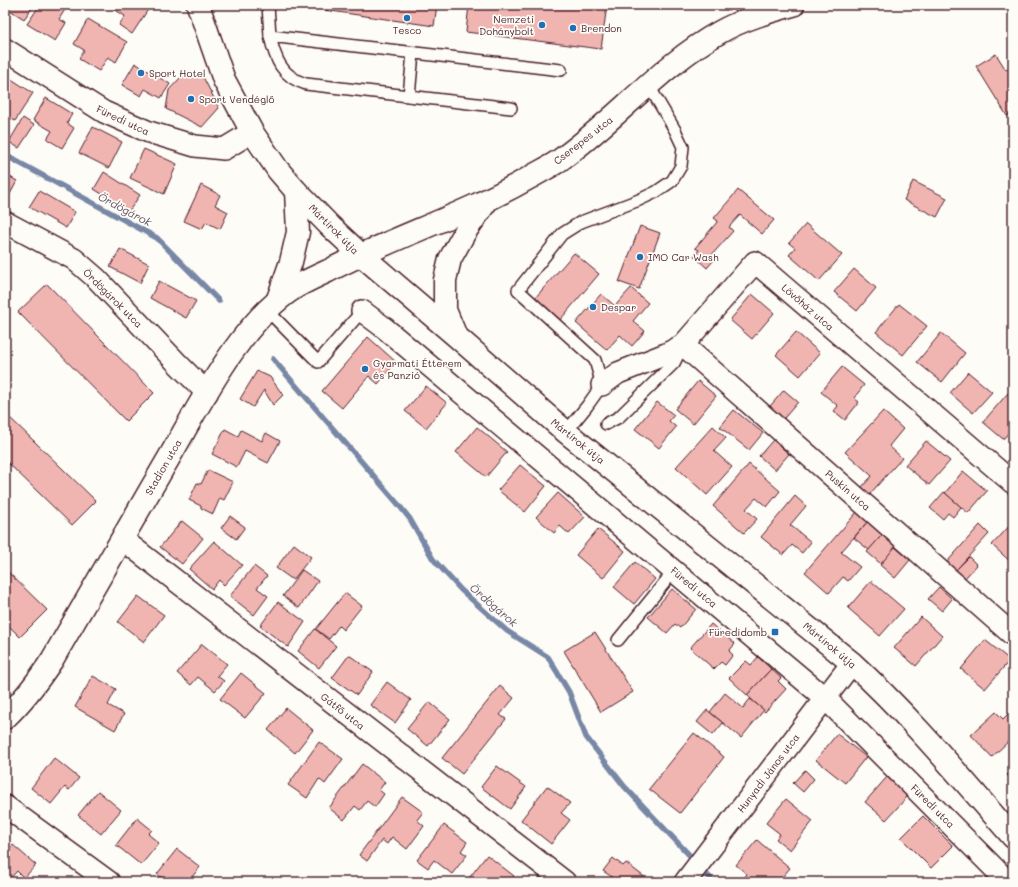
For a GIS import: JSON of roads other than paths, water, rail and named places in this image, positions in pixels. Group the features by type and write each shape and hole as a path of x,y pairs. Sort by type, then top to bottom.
{"street":[{"name":"Mártírok útja","path":"198,5 224,80 252,132 278,170 296,191 360,254 566,432 852,663 906,716 1013,837"},
{"name":"Cserepes utca","path":"360,254 487,201 558,161 596,132 679,60 720,32 758,14 793,5"},
{"name":"Füredi utca","path":"5,49 104,112 149,132 195,146 224,149 252,132"},
{"path":"268,310 291,262 298,232 296,191"},
{"path":"456,336 445,310 445,280 450,258 465,232 487,201"},
{"name":"Ördögárok utca","path":"5,222 74,260 97,279 207,393"},
{"name":"Stadion utca","path":"5,718 13,711 39,680 207,393 235,348 268,310 297,286 360,254"},
{"name":"Lövőház utca","path":"602,384 618,373 666,354 683,345 755,262 1013,483"},
{"name":"Füredi utca","path":"362,311 382,326 825,698 1008,882"},
{"name":"Puskin utca","path":"683,345 1013,635"},
{"name":"Gátfő utca","path":"122,539 565,882"},
{"name":"Hunyadi János utca","path":"687,879 852,663"},
{"path":"5,806 109,882"}],"lane":[{"path":"268,5 270,36 273,49 280,65 290,77 300,83 511,108"},
{"path":"270,36 561,70"},
{"path":"409,96 413,53"},
{"path":"566,432 602,384 595,360 518,290 562,234 581,222 644,198 672,181 681,166 683,147 675,130 649,86"},
{"path":"268,310 318,362 362,311"},
{"path":"606,424 619,417 674,363 683,345"},
{"path":"618,640 674,571"}],"waterway":[{"name":"Ördögárok","path":"5,155 157,238 219,301"},
{"name":"Ördögárok","path":"273,359 398,504 410,519 433,559 461,590 507,631 548,657 569,692 586,737 624,786 695,861"},
{"name":"Ördögárok","path":"701,868 714,882"}],"place":[{"name":"Tesco","path":"407,18"},
{"name":"Nemzeti Dohánybolt","path":"542,25"},
{"name":"Brendon","path":"573,28"},
{"name":"Sport Hotel","path":"141,73"},
{"name":"Sport Vendéglő","path":"191,99"},
{"name":"IMO Car Wash","path":"640,257"},
{"name":"Despar","path":"593,307"},
{"name":"Gyarmati Étterem és Panzió","path":"365,369"},
{"name":"Füredidomb","path":"775,632"}]}
